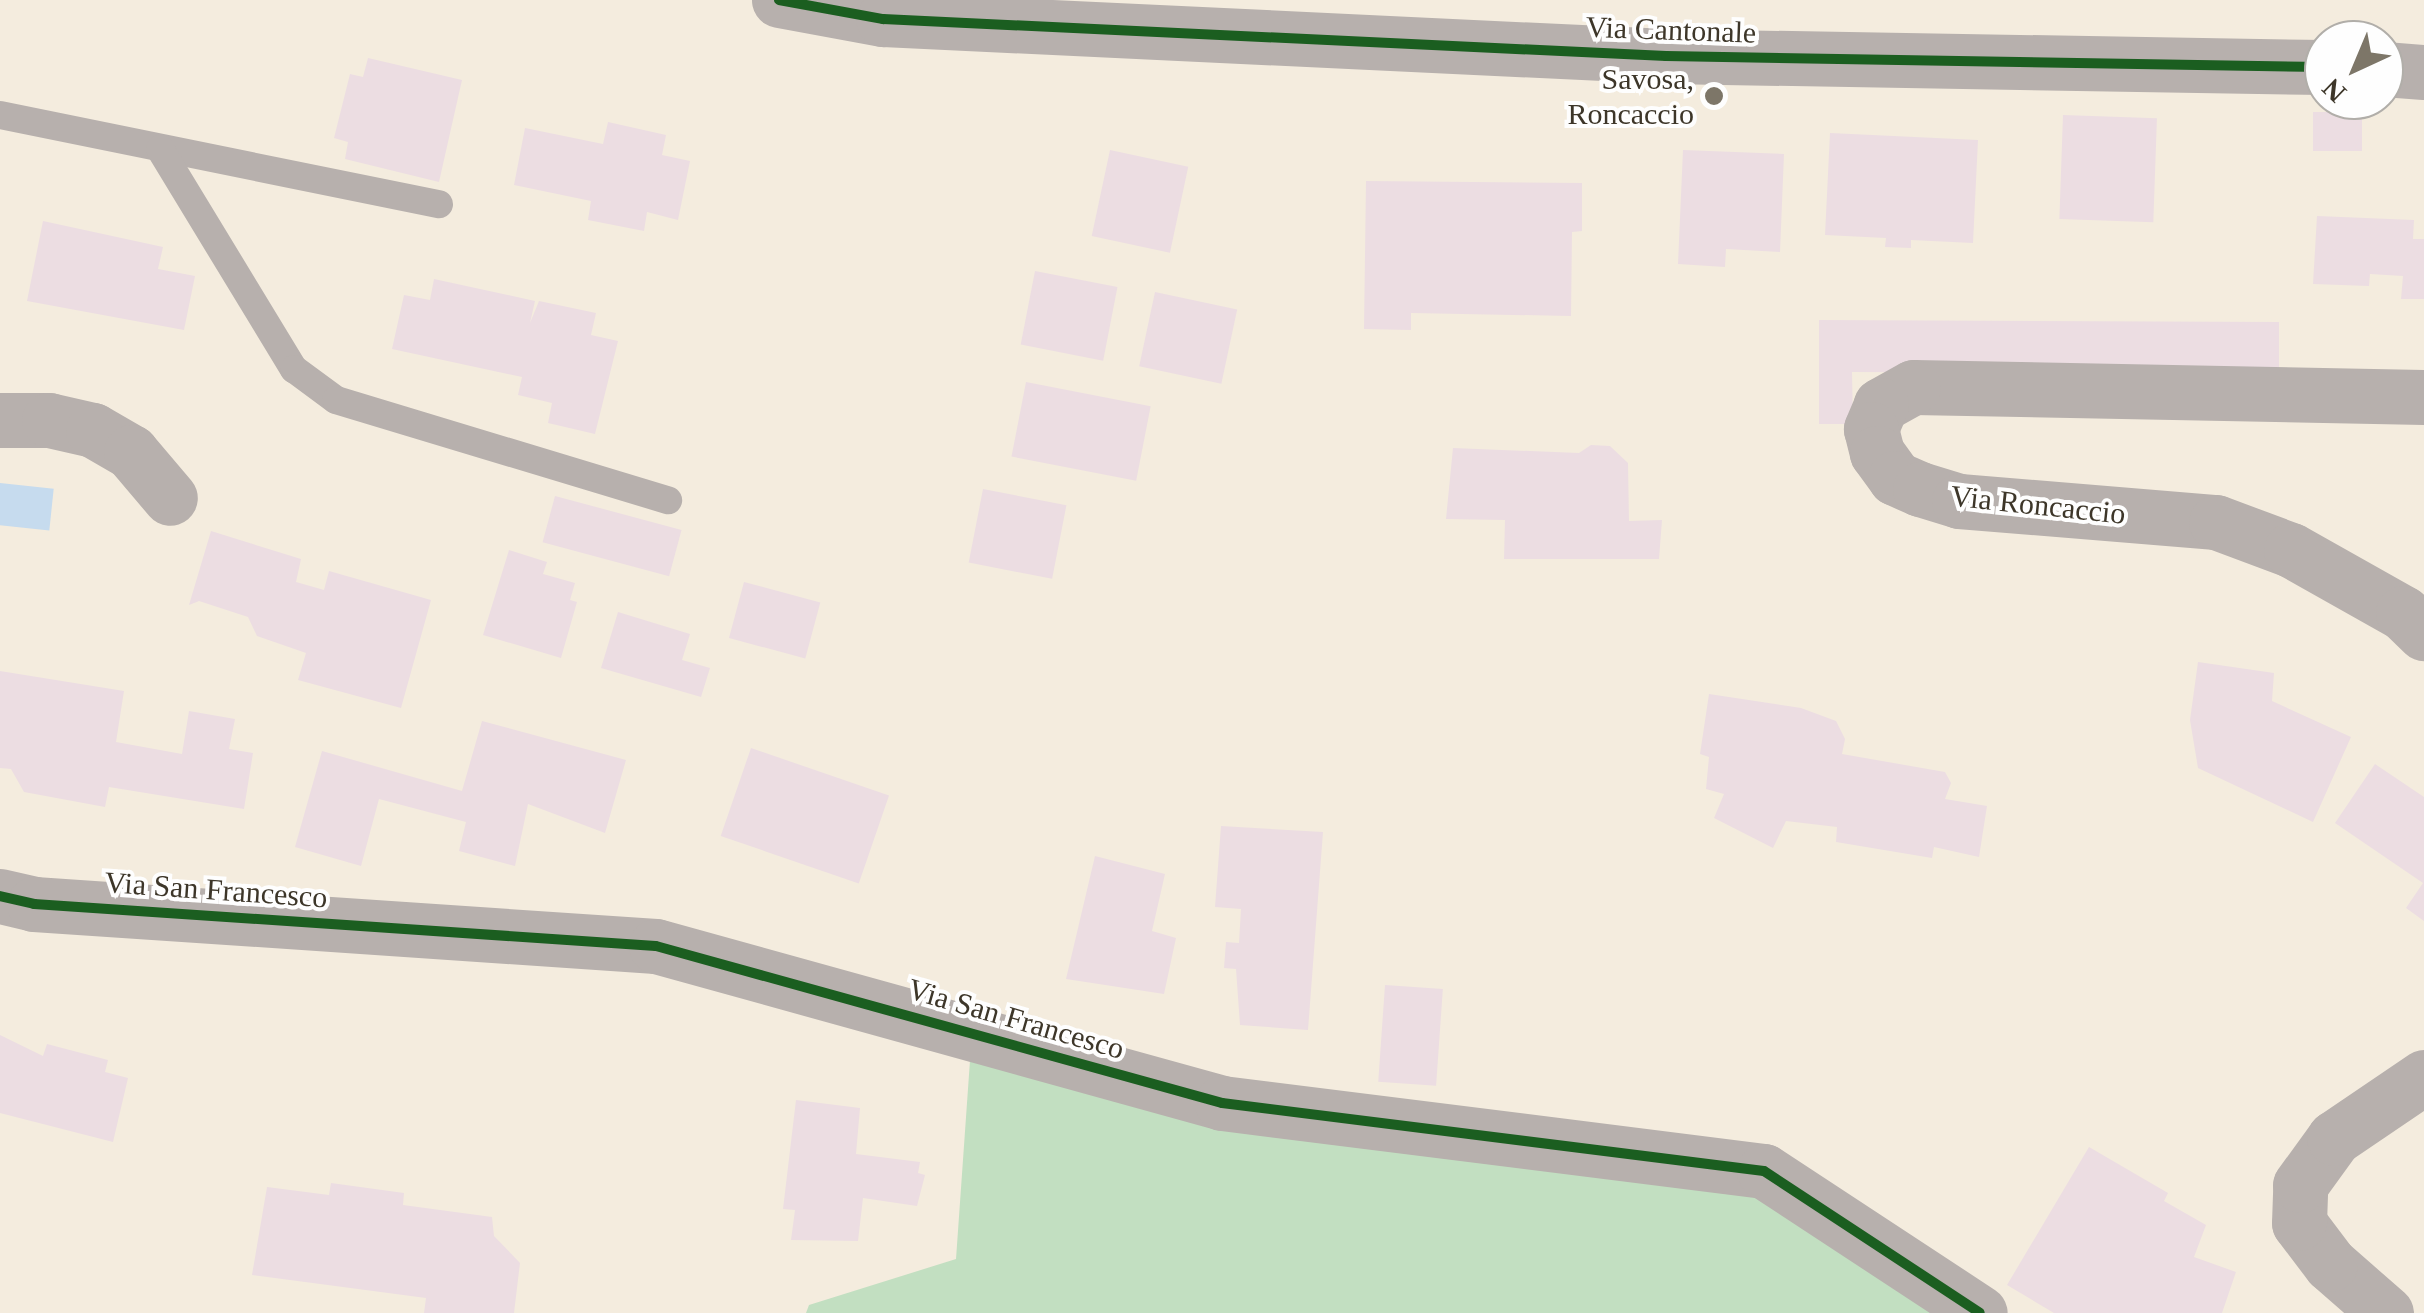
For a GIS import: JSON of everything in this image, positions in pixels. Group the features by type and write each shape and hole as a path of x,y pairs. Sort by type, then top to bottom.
{"street":[{"name":"Via Cantonale","path":"779,0 882,19 1666,56 2304,67"},
{"name":"Via Roncaccio","path":"2424,396 1914,387 1881,405 1872,429 1877,453 1895,478 1920,489 1959,501 2216,522 2292,550 2403,613 2424,633"},
{"path":"0,420 49,420 93,430 130,452 170,498"},
{"name":"Via San Francesco","path":"0,896 34,904 656,946 1222,1103 1764,1171 1980,1313"},
{"path":"2386,1313 2330,1264 2298,1223 2300,1185 2334,1138 2424,1077"}],"lane":[{"path":"0,114 440,204"},
{"path":"160,149 294,368 336,400 668,500"}],"green space":[{"path":"972,1032 1764,1171 1980,1313 806,1313 809,1305 956,1259"}],"water":[{"path":"0,483 54,489 49,530 0,525"}],"building":[{"path":"368,58 462,80 439,182 345,159 348,142 334,138 350,74 363,77"},
{"path":"2063,115 2157,118 2153,222 2059,219"},
{"path":"2313,120 2362,120 2362,151 2313,151"},
{"path":"608,122 666,135 662,155 690,161 678,220 647,212 644,231 588,220 591,201 514,185 525,128 603,144"},
{"path":"1830,133 1978,140 1973,243 1911,240 1911,248 1885,247 1886,238 1825,235"},
{"path":"1110,150 1188,167 1170,253 1092,236"},
{"path":"1683,150 1784,154 1780,252 1726,249 1725,267 1678,264"},
{"path":"1366,181 1582,183 1582,231 1572,232 1571,316 1411,313 1411,330 1364,329"},
{"path":"2317,216 2414,220 2413,239 2424,239 2424,299 2401,299 2403,276 2370,274 2369,286 2313,284"},
{"path":"43,221 163,247 158,269 195,276 184,330 27,301"},
{"path":"1035,271 1117,287 1103,361 1021,345"},
{"path":"434,279 535,301 530,323 539,301 596,313 591,335 618,341 595,434 548,423 552,403 518,395 522,377 392,349 404,295 430,300"},
{"path":"1155,292 1237,309 1221,384 1139,366"},
{"path":"1819,320 2279,322 2279,374 1852,372 1853,424 1819,424"},
{"path":"1026,382 1151,406 1136,481 1011,457"},
{"path":"1591,445 1610,446 1628,463 1629,521 1662,520 1659,559 1504,559 1505,520 1446,519 1453,448 1579,453"},
{"path":"983,489 1066,505 1052,579 969,563"},
{"path":"555,496 682,530 669,576 543,542"},
{"path":"211,531 301,559 296,582 324,590 329,571 431,600 401,708 298,680 306,653 257,636 248,617 199,601 189,605"},
{"path":"509,550 547,562 543,574 575,583 570,600 577,602 561,658 483,635"},
{"path":"744,582 820,602 805,658 729,638"},
{"path":"618,612 690,634 682,660 710,668 701,697 601,668"},
{"path":"2198,662 2274,673 2272,701 2351,737 2313,822 2198,768 2190,720"},
{"path":"0,671 124,691 116,742 182,754 189,711 235,719 229,749 253,753 244,809 109,787 105,807 24,792 11,769 0,768"},
{"path":"1709,694 1801,708 1836,721 1845,739 1842,754 1945,772 1951,783 1945,799 1987,806 1979,857 1934,847 1932,858 1836,842 1837,827 1786,821 1773,848 1714,818 1724,794 1706,789 1709,757 1700,754"},
{"path":"482,721 626,760 605,833 528,804 515,866 459,851 466,822 379,799 361,866 295,847 322,751 462,791"},
{"path":"751,748 889,796 859,883 721,836"},
{"path":"2375,764 2424,797 2424,921 2406,908 2423,883 2335,823"},
{"path":"1221,826 1323,832 1308,1030 1240,1025 1236,969 1224,968 1226,942 1239,943 1241,909 1215,907"},
{"path":"1095,856 1165,874 1152,931 1176,938 1164,994 1066,979"},
{"path":"1385,985 1443,989 1436,1086 1378,1082"},
{"path":"0,1035 43,1056 47,1044 108,1060 105,1072 128,1078 113,1142 0,1113"},
{"path":"796,1100 860,1108 856,1154 920,1162 918,1173 925,1175 917,1206 863,1198 858,1241 791,1240 795,1210 783,1209"},
{"path":"2089,1147 2168,1193 2164,1201 2206,1225 2194,1257 2236,1272 2222,1313 2054,1313 2007,1285"},
{"path":"331,1183 404,1193 403,1205 492,1217 494,1236 520,1263 514,1313 424,1313 426,1298 252,1275 267,1187 329,1195"}],"cycle path":[{"path":"779,0 883,19 1666,56 2304,67"},
{"path":"0,896 34,904 656,946 1222,1103 1764,1171 1980,1313"}],"place":[{"name":"Savosa, Roncaccio","path":"1714,96"}]}
